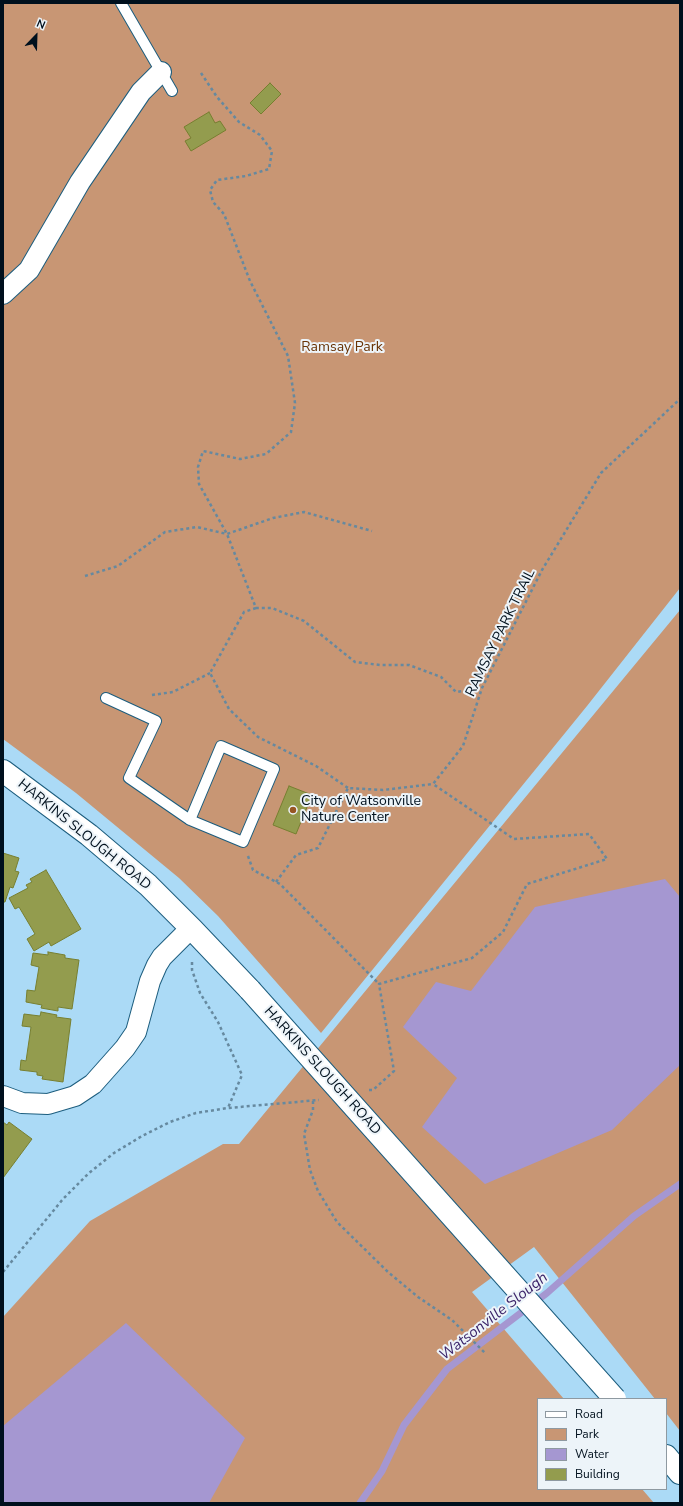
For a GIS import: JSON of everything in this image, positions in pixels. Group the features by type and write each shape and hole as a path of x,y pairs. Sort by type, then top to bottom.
{"main road":[{"name":"HARKINS SLOUGH ROAD","path":"3,771 89,835 148,886 192,929 250,990 614,1398"},
{"path":"667,1457 680,1473"}],"street":[{"path":"3,294 29,270 84,176 141,92 161,72"},
{"path":"3,1096 22,1103 48,1104 75,1096 93,1084 125,1048 136,1032 150,981 162,957 192,929"}],"lane":[{"path":"121,3 172,91"},
{"path":"106,698 156,721 129,778 190,820 242,842 274,769 221,746 190,820"}],"path":[{"path":"201,73 217,97 239,122 260,135 272,151 269,169 246,176 217,180 210,190 213,202 224,214 250,281 288,356 295,403 291,432 266,454 240,459 204,451 198,467 198,484 227,534 256,608"},
{"name":"RAMSAY PARK TRAIL","path":"433,784 463,746 482,688 542,570 601,473 680,399"},
{"path":"85,576 118,566 165,532 197,527 227,534 273,518 304,512 372,531"},
{"path":"152,695 173,692 210,673 244,612 256,608 272,608 304,621 355,662 380,665 409,665 441,677 456,692 482,688"},
{"path":"210,673 229,708 258,737 316,766 348,788 383,790 433,784 514,839 589,834 607,859 527,884 503,932 472,958 379,984"},
{"path":"276,882 296,855 318,848 348,788"},
{"path":"242,842 253,870 280,884 379,984 394,1070 372,1090 365,1091"},
{"path":"192,929 192,970 200,994 218,1022 242,1075 228,1108"},
{"path":"3,1272 63,1199 89,1173 114,1153 170,1122 196,1113 228,1108 320,1100"},
{"path":"313,1101 312,1110 304,1134 310,1170 318,1191 337,1222 388,1272 418,1297 452,1320 485,1353"}],"green space":[{"name":"Ramsay Park","path":"3,3 680,3 680,588 587,706 321,1033 218,916 179,878 76,793 3,739"},
{"path":"680,610 680,1431 667,1414 667,1398 654,1398 534,1247 472,1292 563,1398 537,1398 537,1490 643,1490 654,1503 3,1503 3,1317 90,1221 223,1144 239,1144"}],"water":[{"path":"665,879 680,897 680,1065 612,1130 485,1184 422,1127 457,1078 403,1027 436,982 471,991 535,907"},
{"path":"126,1323 245,1438 209,1503 3,1503 3,1426"}],"building":[{"path":"270,83 281,94 261,114 250,103"},
{"path":"209,112 215,123 220,121 226,130 191,151 185,141 191,138 184,127"},
{"name":"City of Watsonville Nature Center","path":"289,786 312,795 296,834 273,825"},
{"path":"3,853 19,858 15,871 19,872 13,888 10,887 5,902 3,902"},
{"path":"46,870 81,929 51,946 49,942 34,951 27,939 35,934 19,907 15,909 9,898 28,888 26,885 32,882 30,879"},
{"path":"48,952 65,955 65,958 79,960 72,1009 58,1007 58,1011 41,1008 42,1005 26,1002 27,990 35,991 39,967 31,965 33,953 48,955"},
{"path":"41,1012 57,1015 56,1017 71,1019 63,1082 42,1079 43,1076 37,1075 37,1072 20,1070 21,1060 26,1061 31,1027 22,1026 24,1014 40,1016"},
{"path":"3,1122 7,1125 9,1122 32,1139 3,1178"}],"waterway":[{"name":"Watsonville Slough","path":"360,1503 382,1471 404,1425 447,1369 547,1293 634,1216 680,1184"}],"place":[{"name":"City of Watsonville Nature Center","path":"293,810"}]}
